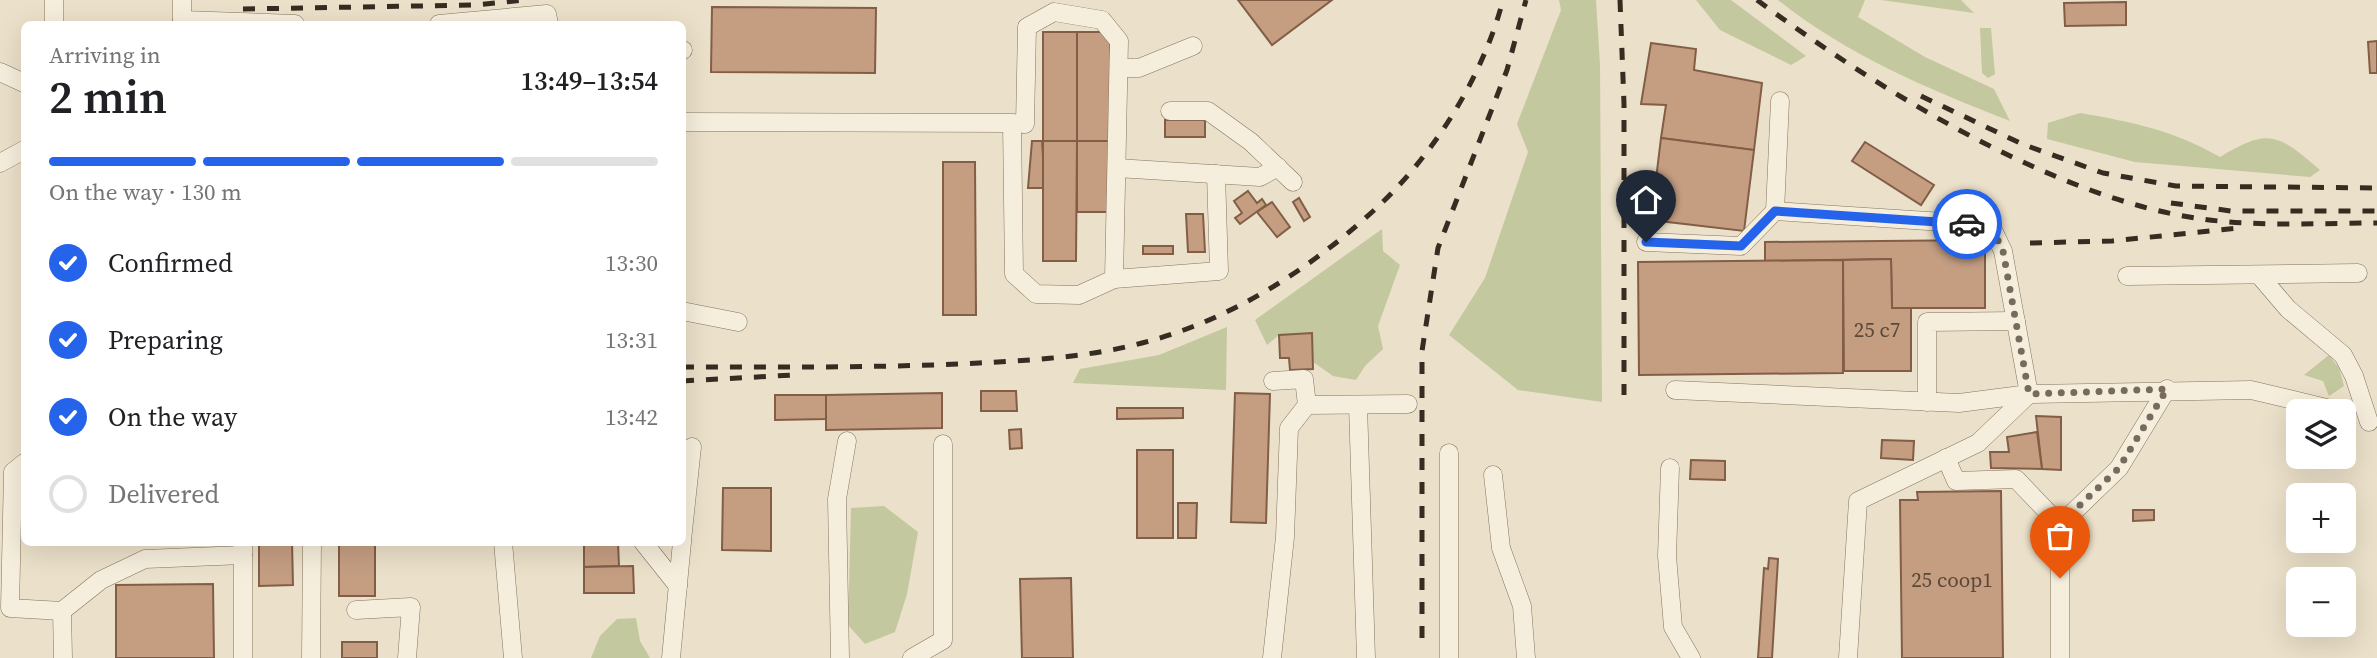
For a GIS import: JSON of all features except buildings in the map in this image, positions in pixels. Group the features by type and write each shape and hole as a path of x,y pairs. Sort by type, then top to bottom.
{"lane":[{"path":"54,0 54,21"},
{"path":"182,0 182,21"},
{"path":"686,122 1025,124 1027,27 1054,12 1102,20 1119,41 1114,279"},
{"path":"492,21 547,14 548,21"},
{"path":"1119,68 1139,68 1192,46"},
{"path":"0,72 21,82"},
{"path":"1646,242 1741,246 1775,211 1780,101"},
{"path":"1170,111 1208,111 1251,142 1293,182"},
{"path":"1012,123 1014,274 1036,295 1079,295 1114,279 1219,271 1216,174"},
{"path":"0,163 21,152"},
{"path":"1117,168 1260,177 1278,167"},
{"path":"1775,211 1974,224 1994,232 2003,251 2029,394"},
{"path":"2127,276 2358,273"},
{"path":"2259,275 2288,309 2343,355 2373,424"},
{"path":"686,313 738,322"},
{"path":"1927,402 1927,322 2016,321"},
{"path":"1272,658 1285,537 1289,428 1307,405 1304,379 1273,381"},
{"path":"2060,524 2119,468 2167,389"},
{"path":"1675,390 1959,403 2029,394 2167,389 2251,390 2288,399"},
{"path":"1848,658 1858,500 1978,443 2029,394"},
{"path":"1307,405 1408,404"},
{"path":"1358,405 1366,658"},
{"path":"2356,418 2373,424"},
{"path":"840,658 836,499 848,441"},
{"path":"912,658 943,640 943,444"},
{"path":"686,503 692,447"},
{"path":"1449,453 1449,658"},
{"path":"1945,458 1956,481 2016,479 2060,524 2060,658"},
{"path":"21,465 13,472 10,608 62,611 101,580 145,559 243,549 243,658"},
{"path":"1670,468 1667,556 1673,627 1691,658"},
{"path":"1493,475 1500,548 1522,606 1526,658"},
{"path":"311,658 312,546"},
{"path":"503,546 513,658"},
{"path":"646,546 678,586"},
{"path":"671,658 682,546"},
{"path":"356,610 411,607 407,658"},
{"path":"62,611 63,658"}],"green space":[{"path":"1559,0 1596,0 1600,65 1602,402 1518,390 1449,335 1485,278 1528,152 1517,124 1561,10"},
{"path":"1696,0 1731,0 1806,56 1791,65 1720,30"},
{"path":"1778,0 1865,0 1858,17 1925,57 1994,89 2010,121 1919,83 1860,54 1804,20"},
{"path":"1881,0 1961,0 1974,13"},
{"path":"1980,28 1991,28 1995,74 1988,78 1982,73"},
{"path":"2080,113 2152,128 2186,140 2220,157 2250,141 2273,139 2294,149 2320,170 2310,177 2135,162 2047,139 2048,123"},
{"path":"1382,229 1383,251 1400,265 1378,326 1383,349 1365,366 1356,380 1333,376 1313,362 1312,333 1279,335 1267,345 1255,320"},
{"path":"1227,327 1226,390 1073,383 1080,369 1159,355"},
{"path":"2329,355 2339,368 2344,386 2329,396 2323,381 2304,375"},
{"path":"884,506 918,532 907,594 895,632 865,644 848,625 851,508"},
{"path":"636,618 640,641 650,658 591,658 600,636 617,619"}],"railway":[{"path":"243,9 476,5 524,0"},
{"path":"686,367 905,366 1041,359 1122,348 1174,334 1205,322 1293,274 1346,235 1393,192 1434,143 1452,116 1482,59 1503,0"},
{"path":"1422,638 1422,351 1438,248 1507,70 1526,0"},
{"path":"1620,0 1624,104 1624,395"},
{"path":"1757,0 1856,69 1911,103 2028,164 2087,189 2145,207 2202,219 2267,224 2377,223"},
{"path":"1921,96 2022,144 2103,173 2176,186 2377,188"},
{"path":"2171,203 2231,211 2377,211"},
{"path":"2030,243 2112,241 2239,228"},
{"path":"686,381 794,375"}],"way so far":[{"path":"1967,224 1994,232 2003,251 2029,394 2167,389 2119,468 2060,524 2060,578"}],"route":[{"path":"1646,242 1741,246 1775,211 1967,224"}]}
